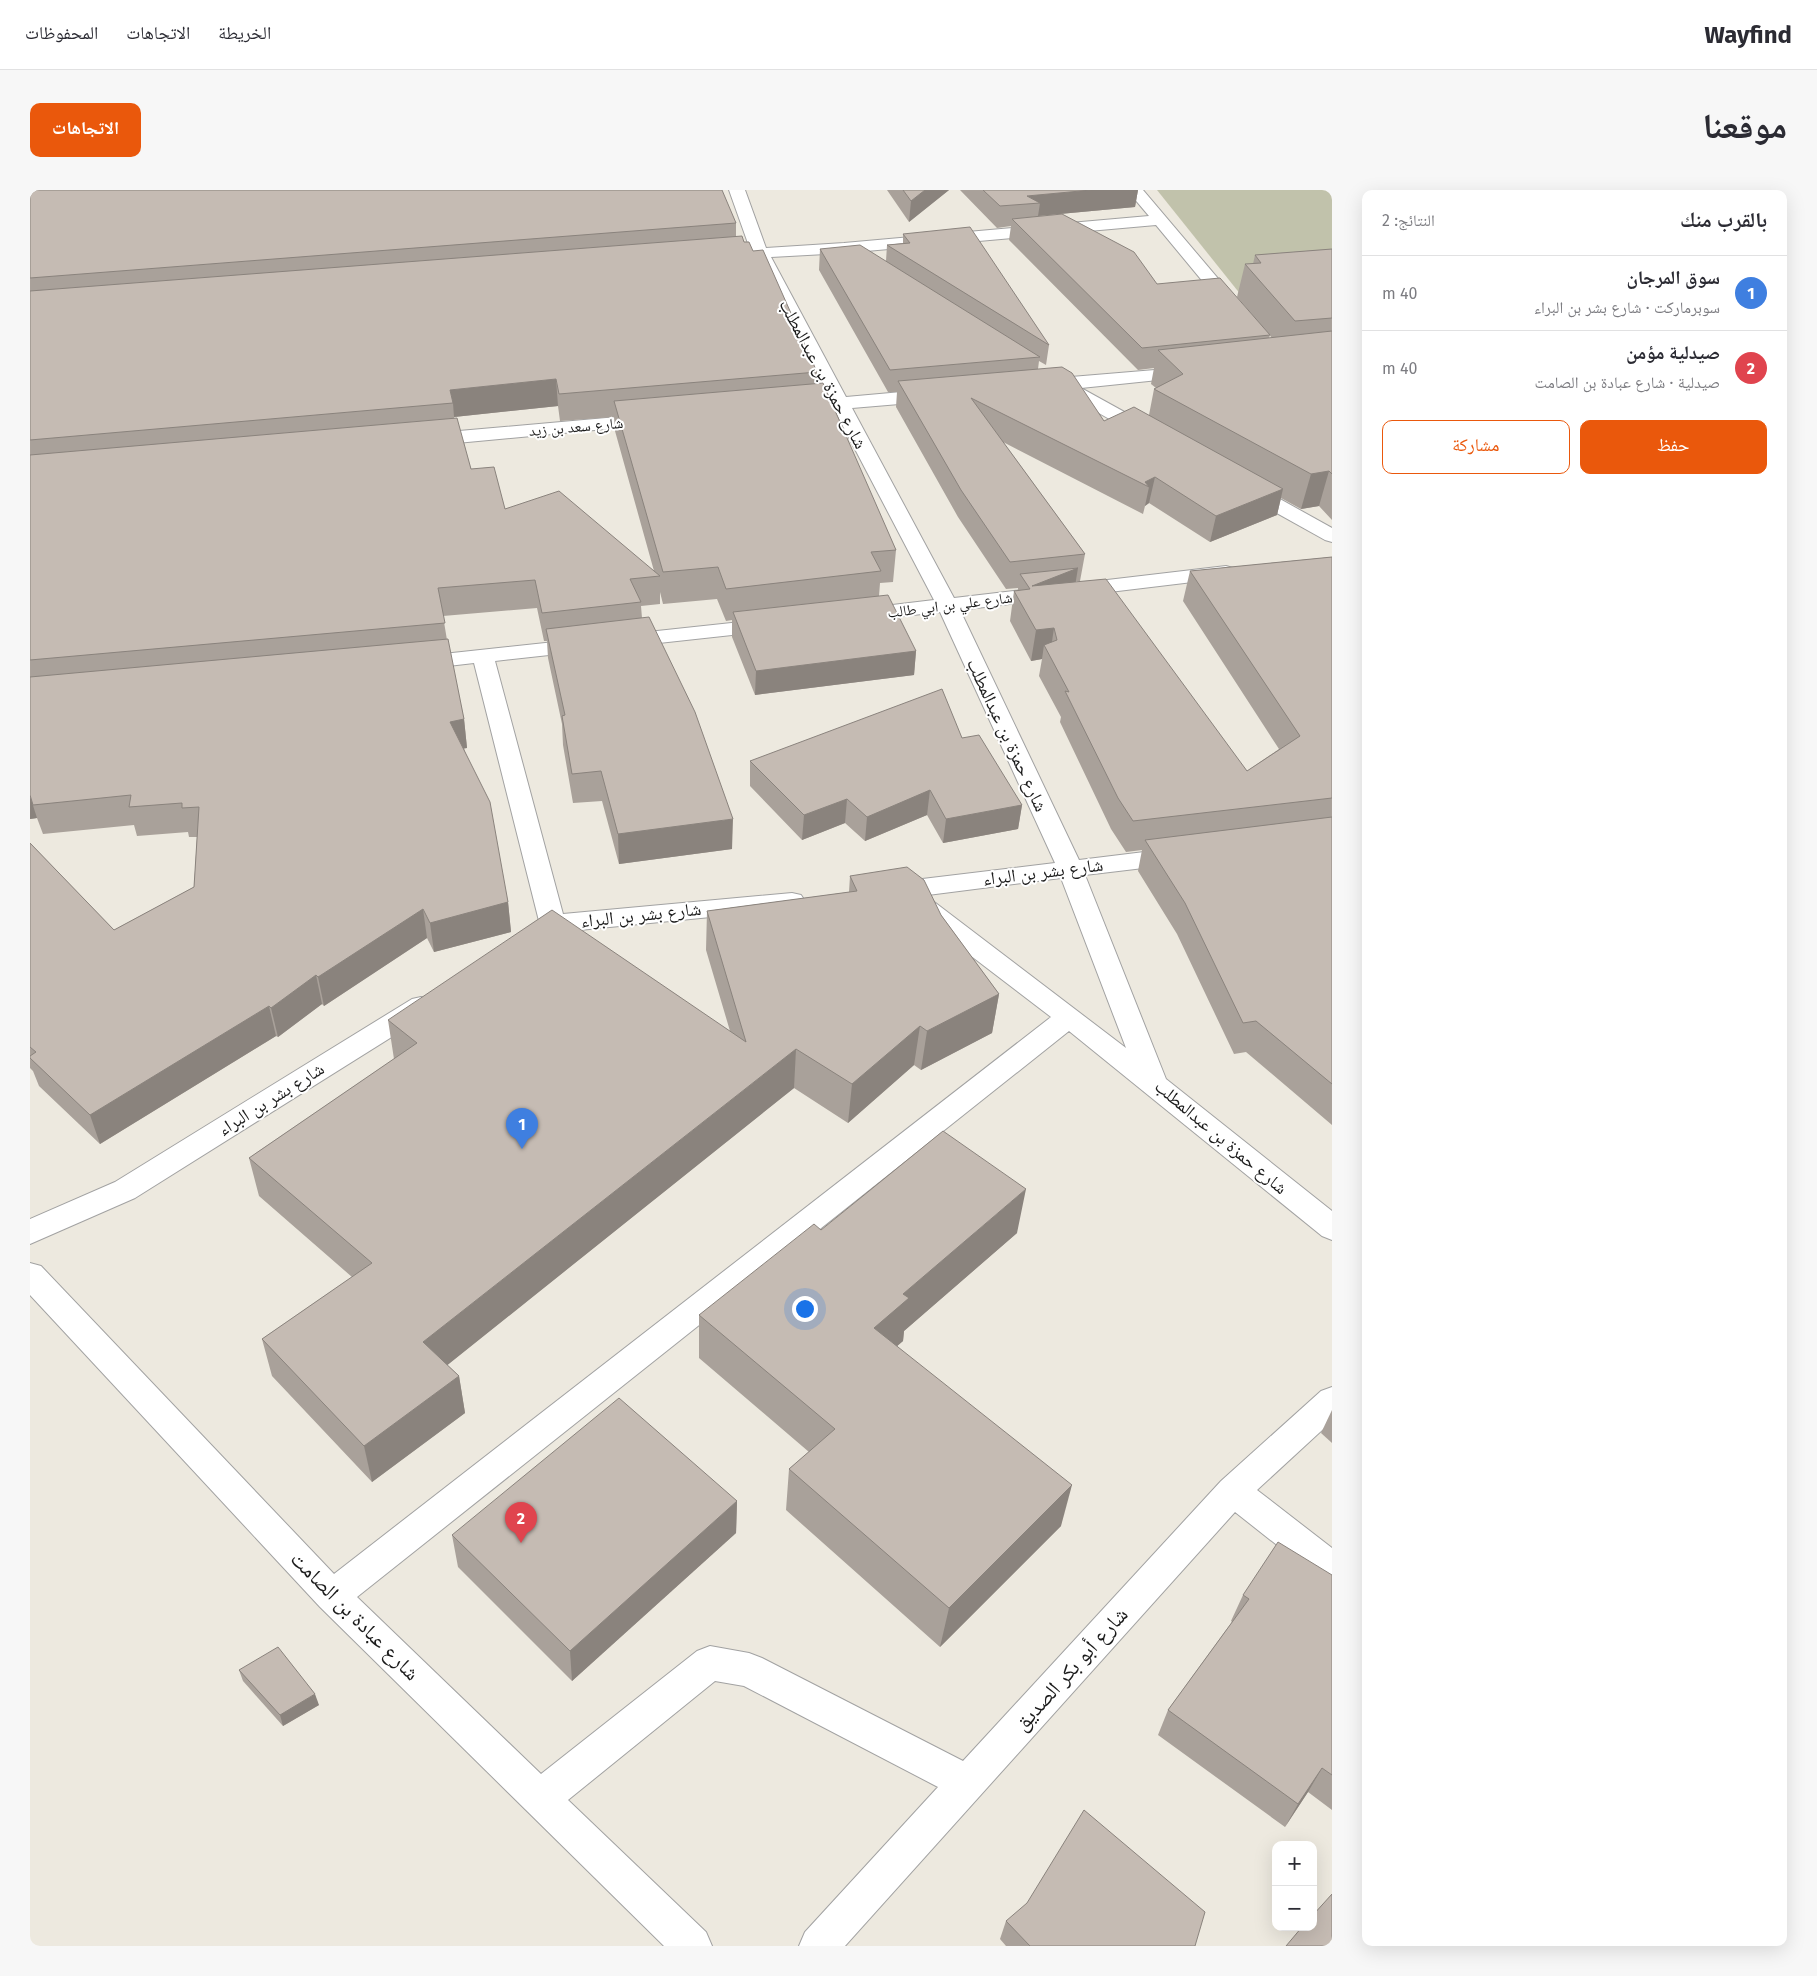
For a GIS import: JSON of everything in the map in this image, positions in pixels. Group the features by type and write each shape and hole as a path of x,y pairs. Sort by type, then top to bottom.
{"street":[{"name":"شارع حمزة بن عبدالمطلب","path":"737,190 760,253 838,404 947,605 1070,868 1154,1085 1332,1228"},
{"path":"1135,190 1242,318"},
{"path":"730,255 844,248 1160,220"},
{"path":"844,248 870,264"},
{"path":"1036,369 1163,441"},
{"path":"1023,388 1204,370"},
{"path":"779,409 955,394"},
{"name":"شارع سعد بن زيد","path":"405,442 671,418"},
{"path":"1230,479 1332,536"},
{"name":"شارع علي بن ابي طالب","path":"838,617 1243,570"},
{"path":"394,665 789,623"},
{"path":"483,657 553,924"},
{"name":"شارع بشر بن البراء","path":"862,894 1196,853"},
{"path":"901,890 1069,1017 1154,1085"},
{"name":"شارع بشر بن البراء","path":"519,945 553,924 814,899"},
{"name":"شارع بشر بن البراء","path":"30,1232 125,1190 444,992"},
{"path":"332,1596 1069,1017"},
{"name":"شارع عبادة بن الصامت","path":"30,1275 332,1596 692,1946"},
{"name":"شارع أبو بكر الصديق","path":"819,1946 1233,1491 1332,1401"},
{"path":"1233,1491 1332,1568"},
{"path":"541,1798 710,1662 749,1670 968,1783"}],"shaded area":[{"path":"1157,190 1332,190 1332,288 1241,295"}],"building":[{"path":"30,190 722,190 736,223 30,278"},
{"path":"903,190 925,190 911,201"},
{"path":"983,190 1091,190 1027,196 1040,203 1000,206"},
{"path":"1062,214 1134,252 1157,284 1220,278 1270,335 1142,348 1012,219"},
{"path":"970,227 1049,345 887,245 910,243 903,234"},
{"path":"742,236 744,242 749,242 753,251 763,250 817,372 559,394 556,379 450,390 453,403 30,440 30,291"},
{"path":"860,245 1040,357 890,370 820,249"},
{"path":"1332,249 1332,318 1295,321 1245,264 1261,263 1255,255"},
{"path":"1332,331 1332,474 1329,471 1311,474 1154,389 1183,374 1158,350"},
{"path":"1062,367 1072,373 1104,421 1134,407 1283,489 1216,516 1155,477 1145,482 1149,487 971,398 1085,554 1010,562 961,490 898,381"},
{"path":"823,383 896,550 871,552 881,571 726,589 718,567 663,572 614,401"},
{"path":"457,418 471,469 494,467 505,509 559,491 660,576 630,579 641,602 542,613 535,580 438,588 445,623 30,660 30,455"},
{"path":"1332,557 1332,798 1133,821 1118,798 1065,691 1069,692 1044,645 1057,640 1054,628 1036,630 1014,591 1030,589 1020,574 1078,568 1032,586 1106,579 1247,771 1300,736 1190,571"},
{"path":"888,595 916,651 756,671 733,612"},
{"path":"649,617 695,712 733,819 618,834 601,771 572,774 562,716 565,715 546,629"},
{"path":"448,639 464,719 450,722 490,802 508,902 430,923 423,909 318,977 316,975 271,1008 269,1006 90,1115 30,1058 36,1052 30,1047 30,843 114,930 194,887 199,807 182,808 182,803 129,807 131,795 33,805 30,795 30,677"},
{"path":"942,689 962,738 979,735 1022,805 946,819 930,790 867,817 847,799 804,815 750,761"},
{"path":"1332,817 1332,1084 1256,1021 1243,1023 1185,903 1145,840"},
{"path":"907,867 924,880 941,915 999,994 927,1031 920,1026 852,1084 796,1049 423,1342 459,1376 364,1446 262,1339 372,1263 249,1158 417,1043 388,1020 552,910 746,1042 707,911 857,891 850,876"},
{"path":"943,1131 1026,1189 903,1294 909,1298 874,1328 1072,1485 949,1608 789,1469 835,1429 699,1315 814,1224 821,1230"},
{"path":"619,1398 737,1501 570,1651 452,1535"},
{"path":"1278,1542 1332,1575 1332,1775 1322,1768 1298,1804 1168,1710 1249,1599 1243,1595"},
{"path":"278,1647 315,1694 280,1715 239,1670"},
{"path":"1084,1810 1205,1912 1195,1946 1030,1946 1006,1921 1027,1903"},
{"path":"1332,1894 1332,1946 1286,1946 1299,1931 1317,1931 1317,1911"}],"place":[{"name":"سوق المرجان","path":"522,1149"},
{"name":"صيدلية مؤمن","path":"521,1543"}]}
